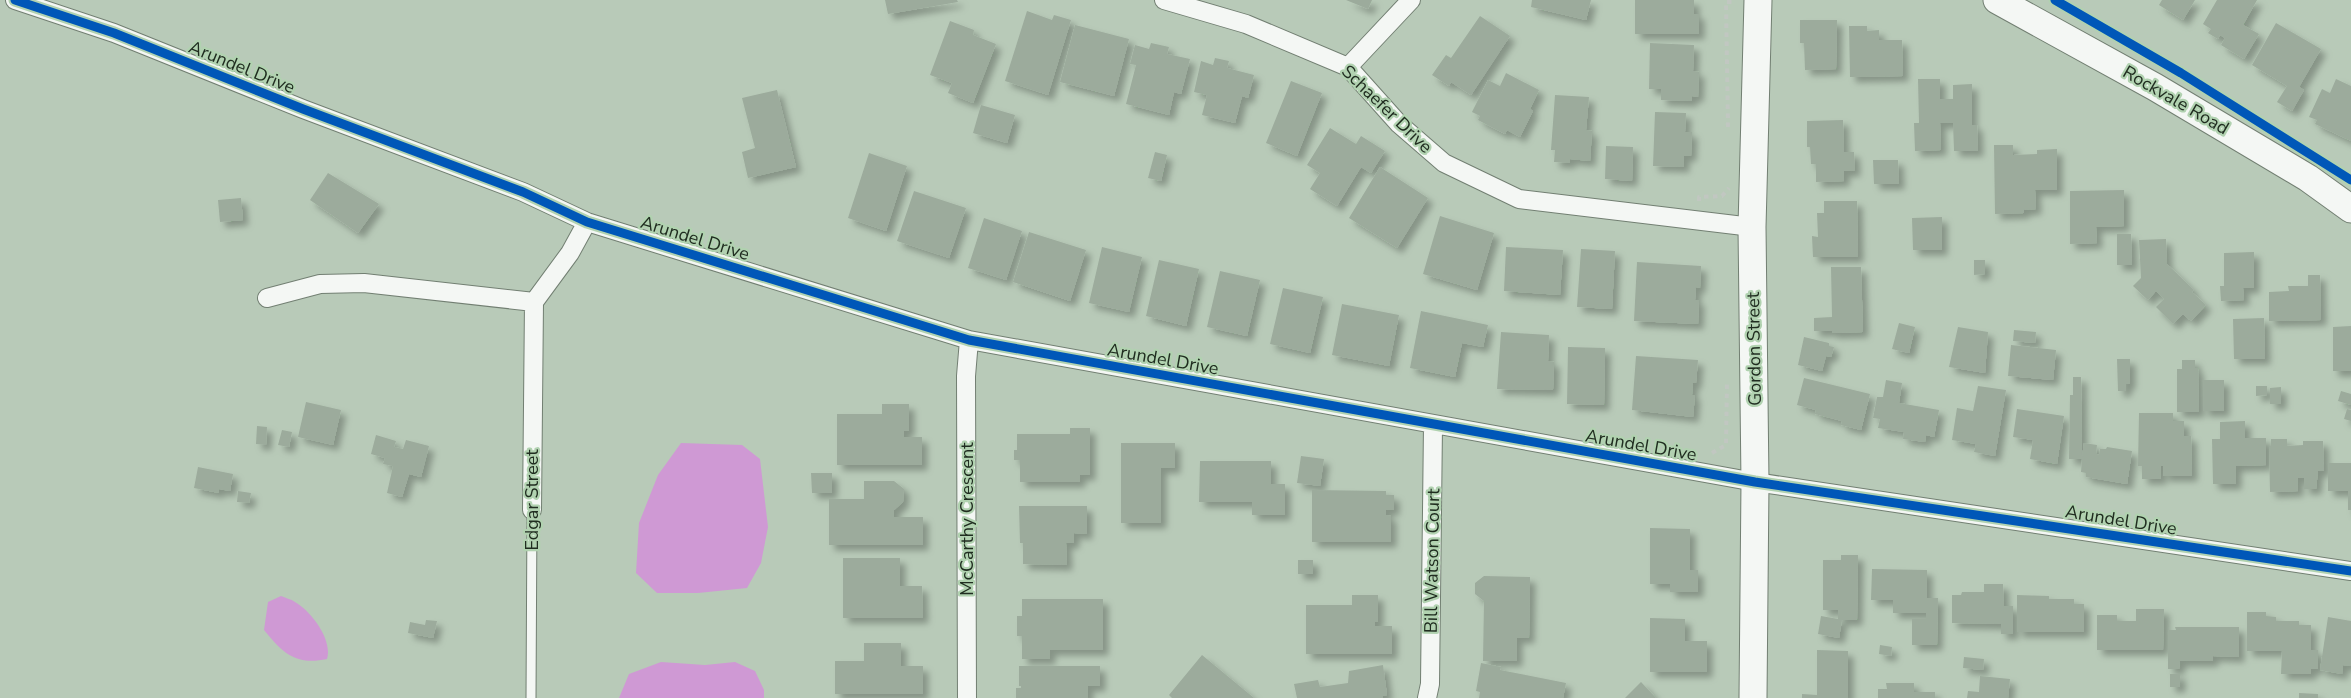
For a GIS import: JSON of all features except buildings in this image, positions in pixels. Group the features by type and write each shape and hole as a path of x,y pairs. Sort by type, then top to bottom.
{"street":[{"name":"Arundel Drive","path":"15,0 114,33 303,109 523,192 587,222 969,340 1755,482 2351,571"},
{"name":"Schaefer Drive","path":"1164,0 1246,24 1348,66 1399,124 1444,163 1519,200 1752,227"},
{"path":"1348,66 1411,0"},
{"name":"Rockvale Road","path":"1996,0 2155,87 2308,178 2351,209"},
{"name":"Gordon Street","path":"1745,1 1752,227 1755,482 1754,698"},
{"path":"267,298 320,284 364,283 534,302 570,253 587,222"},
{"name":"Edgar Street","path":"532,510 534,302"},
{"name":"McCarthy Crescent","path":"967,698 966,376 969,340"},
{"name":"Bill Watson Court","path":"1428,698 1433,425"}],"lane":[{"name":"Edgar Street","path":"531,698 532,510"}],"path":[{"path":"1728,131 1726,2 1745,1"},
{"path":"1699,209 1699,197 1722,196 1729,190 1729,178"},
{"path":"1705,457 1726,445 1727,374"}],"shaded area":[{"path":"681,443 742,445 760,459 768,527 761,563 747,588 698,593 657,593 636,573 639,523 658,475"},
{"path":"281,596 301,606 314,619 327,643 327,659 306,661 298,659 283,651 264,630 268,602"},
{"path":"661,662 705,665 735,662 755,671 764,690 764,698 619,698 629,674"}],"cycle path":[{"path":"15,0 114,33 303,109 523,192 587,222 969,340 1755,482 2351,571"},
{"path":"2055,0 2181,73 2351,180"}]}
